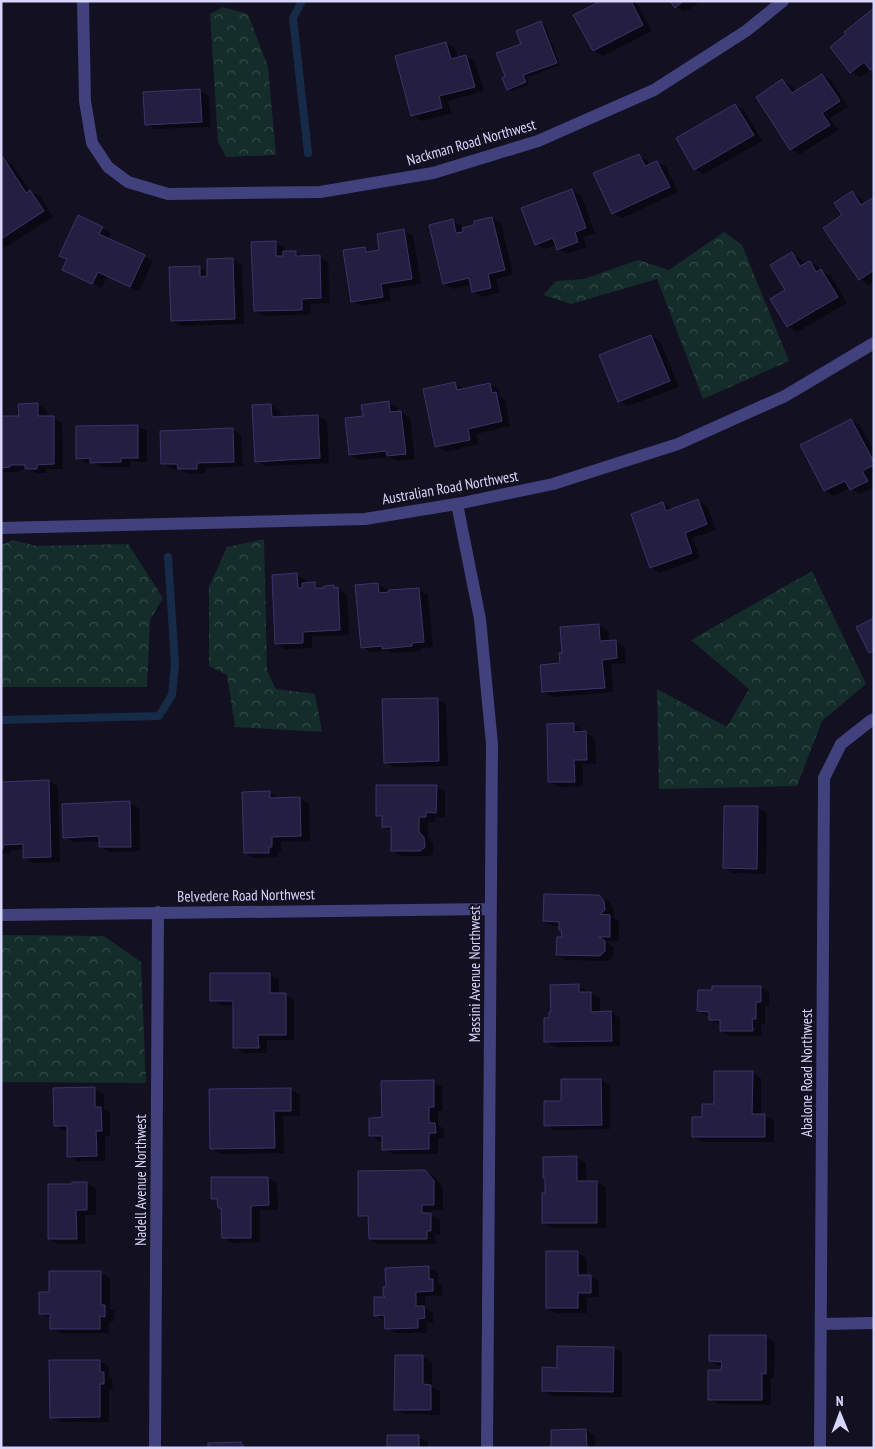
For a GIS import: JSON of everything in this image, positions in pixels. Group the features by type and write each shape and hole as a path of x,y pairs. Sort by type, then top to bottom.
{"street":[{"name":"Nackman Road Northwest","path":"83,1 85,101 92,143 108,167 128,182 168,194 320,192 433,173 538,141 654,90 746,32 784,1"},
{"name":"Australian Road Northwest","path":"1,528 365,519 457,504 553,484 678,444 785,396 874,343"},
{"name":"Massini Avenue Northwest","path":"457,504 480,619 492,744 487,1448"},
{"name":"Abalone Road Northwest","path":"820,1448 824,778 841,744 874,719"},
{"name":"Belvedere Road Northwest","path":"1,915 490,909"},
{"name":"Nadell Avenue Northwest","path":"155,1448 158,912"},
{"path":"820,1324 874,1323"}],"green space":[{"path":"223,7 248,14 268,67 276,155 226,157 218,142 210,14"},
{"path":"724,232 742,245 789,361 703,399 657,279 571,304 543,295 556,281 584,279 638,260 669,270"},
{"path":"264,539 267,670 276,689 315,694 322,732 235,727 227,675 209,666 209,587 227,547"},
{"path":"13,540 36,546 128,544 163,598 150,620 147,687 1,687 1,545"},
{"path":"812,571 866,684 822,721 797,786 659,789 657,689 727,727 749,689 691,640"},
{"path":"1,935 104,936 141,962 146,1083 1,1082"}],"building":[{"path":"596,1 631,1 643,25 593,51 573,15 597,3"},
{"path":"670,1 684,1 675,8"},
{"path":"874,8 874,68 870,70 864,62 850,73 830,47 846,34 844,32"},
{"path":"541,21 557,63 523,75 526,82 507,90 502,78 505,76 496,53 521,44 516,31"},
{"path":"446,42 451,59 466,55 475,87 439,96 442,108 411,116 395,56"},
{"path":"822,74 840,101 822,113 830,125 790,150 756,97 782,79 792,93"},
{"path":"200,89 202,122 145,125 143,92"},
{"path":"735,104 754,135 694,170 676,138"},
{"path":"639,154 645,166 657,161 670,187 612,214 593,173"},
{"path":"3,157 26,193 30,190 44,211 1,239 1,158"},
{"path":"572,189 586,228 575,232 578,242 557,250 553,238 535,245 521,208"},
{"path":"852,191 861,205 874,197 874,270 859,280 823,228 842,215 834,203"},
{"path":"78,215 103,227 99,234 145,255 130,287 98,272 92,284 62,270 67,259 59,256"},
{"path":"492,217 505,270 488,274 491,288 472,292 469,278 443,284 429,225 453,219 456,233 463,232 462,228 474,225 474,221"},
{"path":"404,229 412,279 381,284 383,297 351,302 343,250 365,247 366,252 379,250 377,234"},
{"path":"276,241 276,256 283,256 283,251 296,251 296,256 320,255 321,298 302,299 302,310 254,311 251,242"},
{"path":"792,252 800,266 810,261 816,272 821,269 838,297 787,327 770,299 785,290 770,265"},
{"path":"233,258 235,319 171,321 169,267 200,266 200,277 207,276 207,259"},
{"path":"651,335 670,381 618,402 599,355"},
{"path":"455,382 457,390 490,383 492,393 496,392 502,421 468,429 470,440 435,447 423,389"},
{"path":"389,401 390,412 401,411 406,454 387,456 386,451 349,455 345,418 363,416 361,405"},
{"path":"38,403 38,416 54,416 54,464 37,465 37,469 25,469 25,465 10,465 10,467 1,468 1,416 19,416 18,404"},
{"path":"271,404 272,417 318,415 320,458 255,462 252,405"},
{"path":"851,419 874,462 874,465 862,471 868,481 850,490 845,481 824,491 800,445"},
{"path":"138,425 138,458 121,458 121,462 90,463 90,458 76,459 76,426"},
{"path":"233,428 234,462 197,463 197,469 178,469 177,464 161,464 160,431"},
{"path":"698,499 707,524 685,533 692,553 650,568 631,514 663,502 666,511"},
{"path":"297,573 298,588 302,588 302,583 315,582 315,588 334,585 334,588 338,587 340,630 303,632 303,643 275,644 272,575"},
{"path":"378,583 379,593 389,592 389,590 419,588 424,642 412,643 412,646 382,649 382,646 361,648 355,585"},
{"path":"874,618 874,651 869,653 856,627"},
{"path":"599,624 600,641 616,640 617,658 602,660 605,688 542,692 540,665 560,663 559,653 562,653 560,627"},
{"path":"438,698 439,761 384,763 382,699"},
{"path":"574,723 574,732 586,731 587,760 574,760 575,782 548,782 547,724"},
{"path":"49,780 51,857 23,858 23,844 3,845 3,849 1,849 1,782"},
{"path":"376,785 437,785 436,813 426,812 426,817 419,817 419,832 424,837 425,847 420,851 391,851 391,827 382,827 382,816 376,816"},
{"path":"270,791 270,798 300,797 301,836 272,837 272,847 269,847 269,853 244,853 242,792"},
{"path":"130,801 131,847 99,847 99,836 63,838 62,804"},
{"path":"724,806 758,806 757,869 723,868"},
{"path":"544,894 599,895 604,901 605,910 600,914 610,915 610,937 599,937 605,941 605,951 600,956 556,955 557,937 562,937 561,930 559,930 559,922 543,921"},
{"path":"210,973 270,973 270,993 286,993 286,1035 258,1035 259,1048 233,1048 233,1001 210,1001"},
{"path":"579,984 579,992 591,992 591,1012 611,1011 612,1041 544,1042 544,1018 549,1018 549,1012 551,1012 550,985"},
{"path":"712,986 761,986 761,1002 756,1002 756,1019 752,1019 753,1031 720,1031 720,1020 709,1020 709,1012 697,1011 698,990 712,990"},
{"path":"714,1071 753,1071 752,1114 765,1114 765,1137 692,1137 692,1117 702,1117 702,1104 714,1104"},
{"path":"561,1079 601,1079 602,1125 544,1126 544,1101 561,1101"},
{"path":"434,1080 434,1107 429,1107 429,1123 435,1123 436,1133 429,1133 429,1149 382,1150 382,1136 369,1136 369,1118 382,1117 381,1081"},
{"path":"95,1087 95,1107 101,1107 102,1131 96,1131 97,1156 67,1157 67,1126 54,1126 53,1088"},
{"path":"291,1088 291,1111 274,1111 275,1148 210,1149 209,1089"},
{"path":"577,1156 577,1181 597,1181 597,1223 542,1223 542,1193 545,1193 543,1157"},
{"path":"425,1170 434,1181 434,1205 422,1205 422,1213 431,1213 431,1231 427,1231 427,1239 369,1239 368,1216 358,1216 358,1171"},
{"path":"211,1177 268,1177 269,1205 251,1206 251,1238 222,1238 221,1208 218,1208 217,1199 211,1199"},
{"path":"72,1182 87,1182 87,1210 76,1210 77,1239 48,1239 48,1184 72,1184"},
{"path":"546,1251 578,1251 578,1275 591,1275 591,1293 578,1293 578,1308 546,1308"},
{"path":"429,1266 429,1279 433,1279 433,1291 416,1292 416,1306 424,1306 425,1318 418,1319 418,1328 385,1329 384,1315 374,1316 374,1297 385,1297 383,1295 383,1287 386,1287 385,1268"},
{"path":"49,1271 101,1271 101,1305 105,1305 105,1317 100,1316 100,1329 50,1329 50,1314 39,1314 39,1292 49,1292"},
{"path":"709,1335 766,1335 766,1374 762,1373 762,1400 708,1400 708,1370 721,1370 722,1362 709,1361"},
{"path":"557,1346 614,1347 613,1392 542,1391 542,1367 557,1368"},
{"path":"395,1355 423,1355 423,1384 431,1385 431,1410 394,1410"},
{"path":"49,1360 100,1360 100,1372 104,1372 104,1384 100,1384 100,1417 50,1418"},
{"path":"586,1429 587,1448 551,1448 551,1430"},
{"path":"387,1435 419,1435 419,1448 387,1448"},
{"path":"241,1442 244,1448 208,1448 208,1443"}],"waterway":[{"path":"302,1 293,18 308,153"},
{"path":"1,720 159,716 172,695 175,663 168,557"}]}
